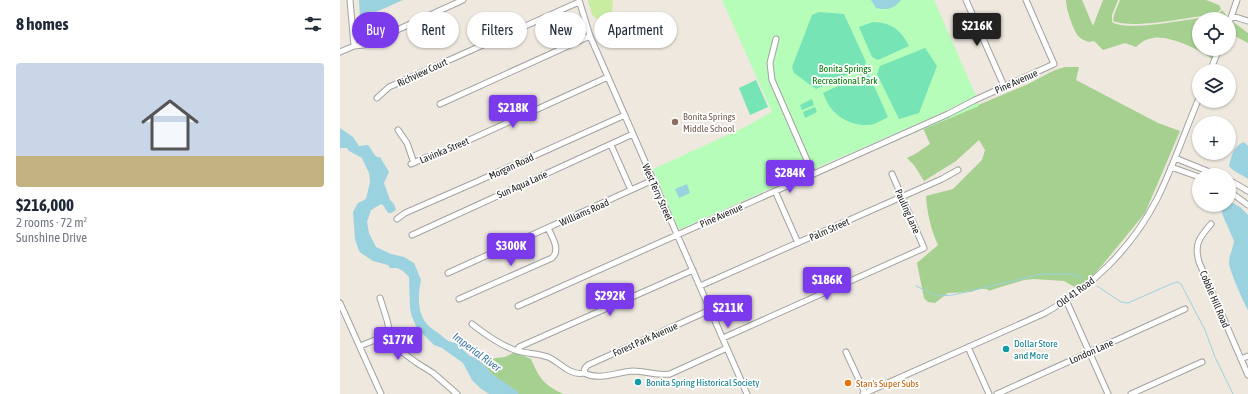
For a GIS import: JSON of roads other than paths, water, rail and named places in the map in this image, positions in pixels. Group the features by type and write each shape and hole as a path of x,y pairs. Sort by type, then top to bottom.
{"street":[{"path":"350,0 352,23"},
{"path":"399,29 462,0"},
{"path":"966,0 1004,86"},
{"name":"Pine Avenue","path":"518,306 948,114 1004,86 1054,64 1026,0"},
{"path":"1233,12 1237,0"},
{"name":"West Terry Street","path":"579,1 590,36 624,115 742,382 749,394"},
{"name":"Richview Court","path":"377,98 385,90 398,83 579,1"},
{"path":"1236,17 1248,21"},
{"path":"440,104 590,36"},
{"path":"776,39 770,63 772,80 812,174"},
{"path":"340,52 352,47"},
{"name":"Lavinka Street","path":"398,130 407,143 412,164 427,157 434,156 608,77"},
{"name":"Old 41 Road","path":"864,393 1032,319 1066,300 1105,269 1123,249 1150,211 1175,158 1195,108"},
{"name":"Morgan Road","path":"397,218 405,213 624,115"},
{"name":"Sun Aqua Lane","path":"412,235 633,134"},
{"path":"611,145 632,190"},
{"path":"1175,158 1200,168"},
{"path":"1171,166 1192,174"},
{"name":"Palm Street","path":"700,286 902,197 958,170"},
{"name":"Pauling Lane","path":"723,338 924,248 892,174"},
{"name":"Williams Road","path":"448,273 653,180"},
{"path":"1236,184 1248,191"},
{"path":"1236,189 1241,186"},
{"path":"775,191 798,242"},
{"path":"1236,195 1247,202"},
{"name":"Cobble Hill Road","path":"1211,224 1199,239 1197,248 1198,257 1201,268 1248,374"},
{"path":"459,299 556,255 557,251 548,228"},
{"path":"517,351 520,347 693,270"},
{"path":"380,298 388,320 393,342 402,353 433,373 457,394"},
{"path":"1066,300 1108,394"},
{"path":"340,303 342,313 360,346 381,394"},
{"name":"London Lane","path":"997,394 1185,309"},
{"name":"Forest Park Avenue","path":"584,372 588,365 710,310"},
{"path":"472,324 498,342 517,351 529,352 549,357 572,372 580,374 584,372 587,374 606,376 633,371 661,375 670,374 728,348"},
{"path":"360,346 390,334"},
{"path":"528,344 529,352"},
{"path":"968,347 989,394"},
{"path":"846,352 864,393"},
{"path":"1241,359 1248,356"},
{"path":"1131,394 1202,362"}],"water":[{"path":"359,0 403,0 376,12 360,12"},
{"path":"871,0 901,0 890,8 883,9 876,8"},
{"path":"340,128 353,137 359,146 368,145 377,157 380,157 389,172 384,183 390,200 394,204 396,210 388,213 381,204 371,210 367,222 369,233 376,247 391,254 404,257 414,263 421,280 419,302 423,319 446,340 458,343 470,356 478,359 502,382 510,394 489,394 472,380 463,363 442,348 434,345 417,328 412,317 410,308 409,277 403,271 397,268 390,268 388,265 373,261 359,251 355,239 353,212 358,203 366,199 370,182 369,173 362,158 349,151 347,148 340,148"},
{"path":"1244,142 1248,146 1248,179 1236,172 1236,168 1231,168 1229,166 1231,160 1236,160 1236,148"},
{"path":"687,184 690,193 679,198 675,189"},
{"path":"1236,205 1248,215 1248,310 1240,294 1230,267 1229,263 1234,241 1222,212 1236,212"}],"waterway":[{"path":"916,286 937,296 953,295 1042,274 1070,274 1082,277"},
{"path":"1097,286 1121,302 1128,303 1171,284 1177,282 1181,284 1205,330 1215,357 1233,394"},
{"name":"Imperial River","path":"499,383 515,394"}],"place":[{"name":"Bonita Springs Middle School","path":"675,122"},
{"name":"Dollar Store and More","path":"1006,349"},
{"name":"Bonita Spring Historical Society","path":"638,382"},
{"name":"Stan's Super Subs","path":"848,383"}],"park label":[{"name":"Bonita Springs Recreational Park","path":"845,74"}]}
